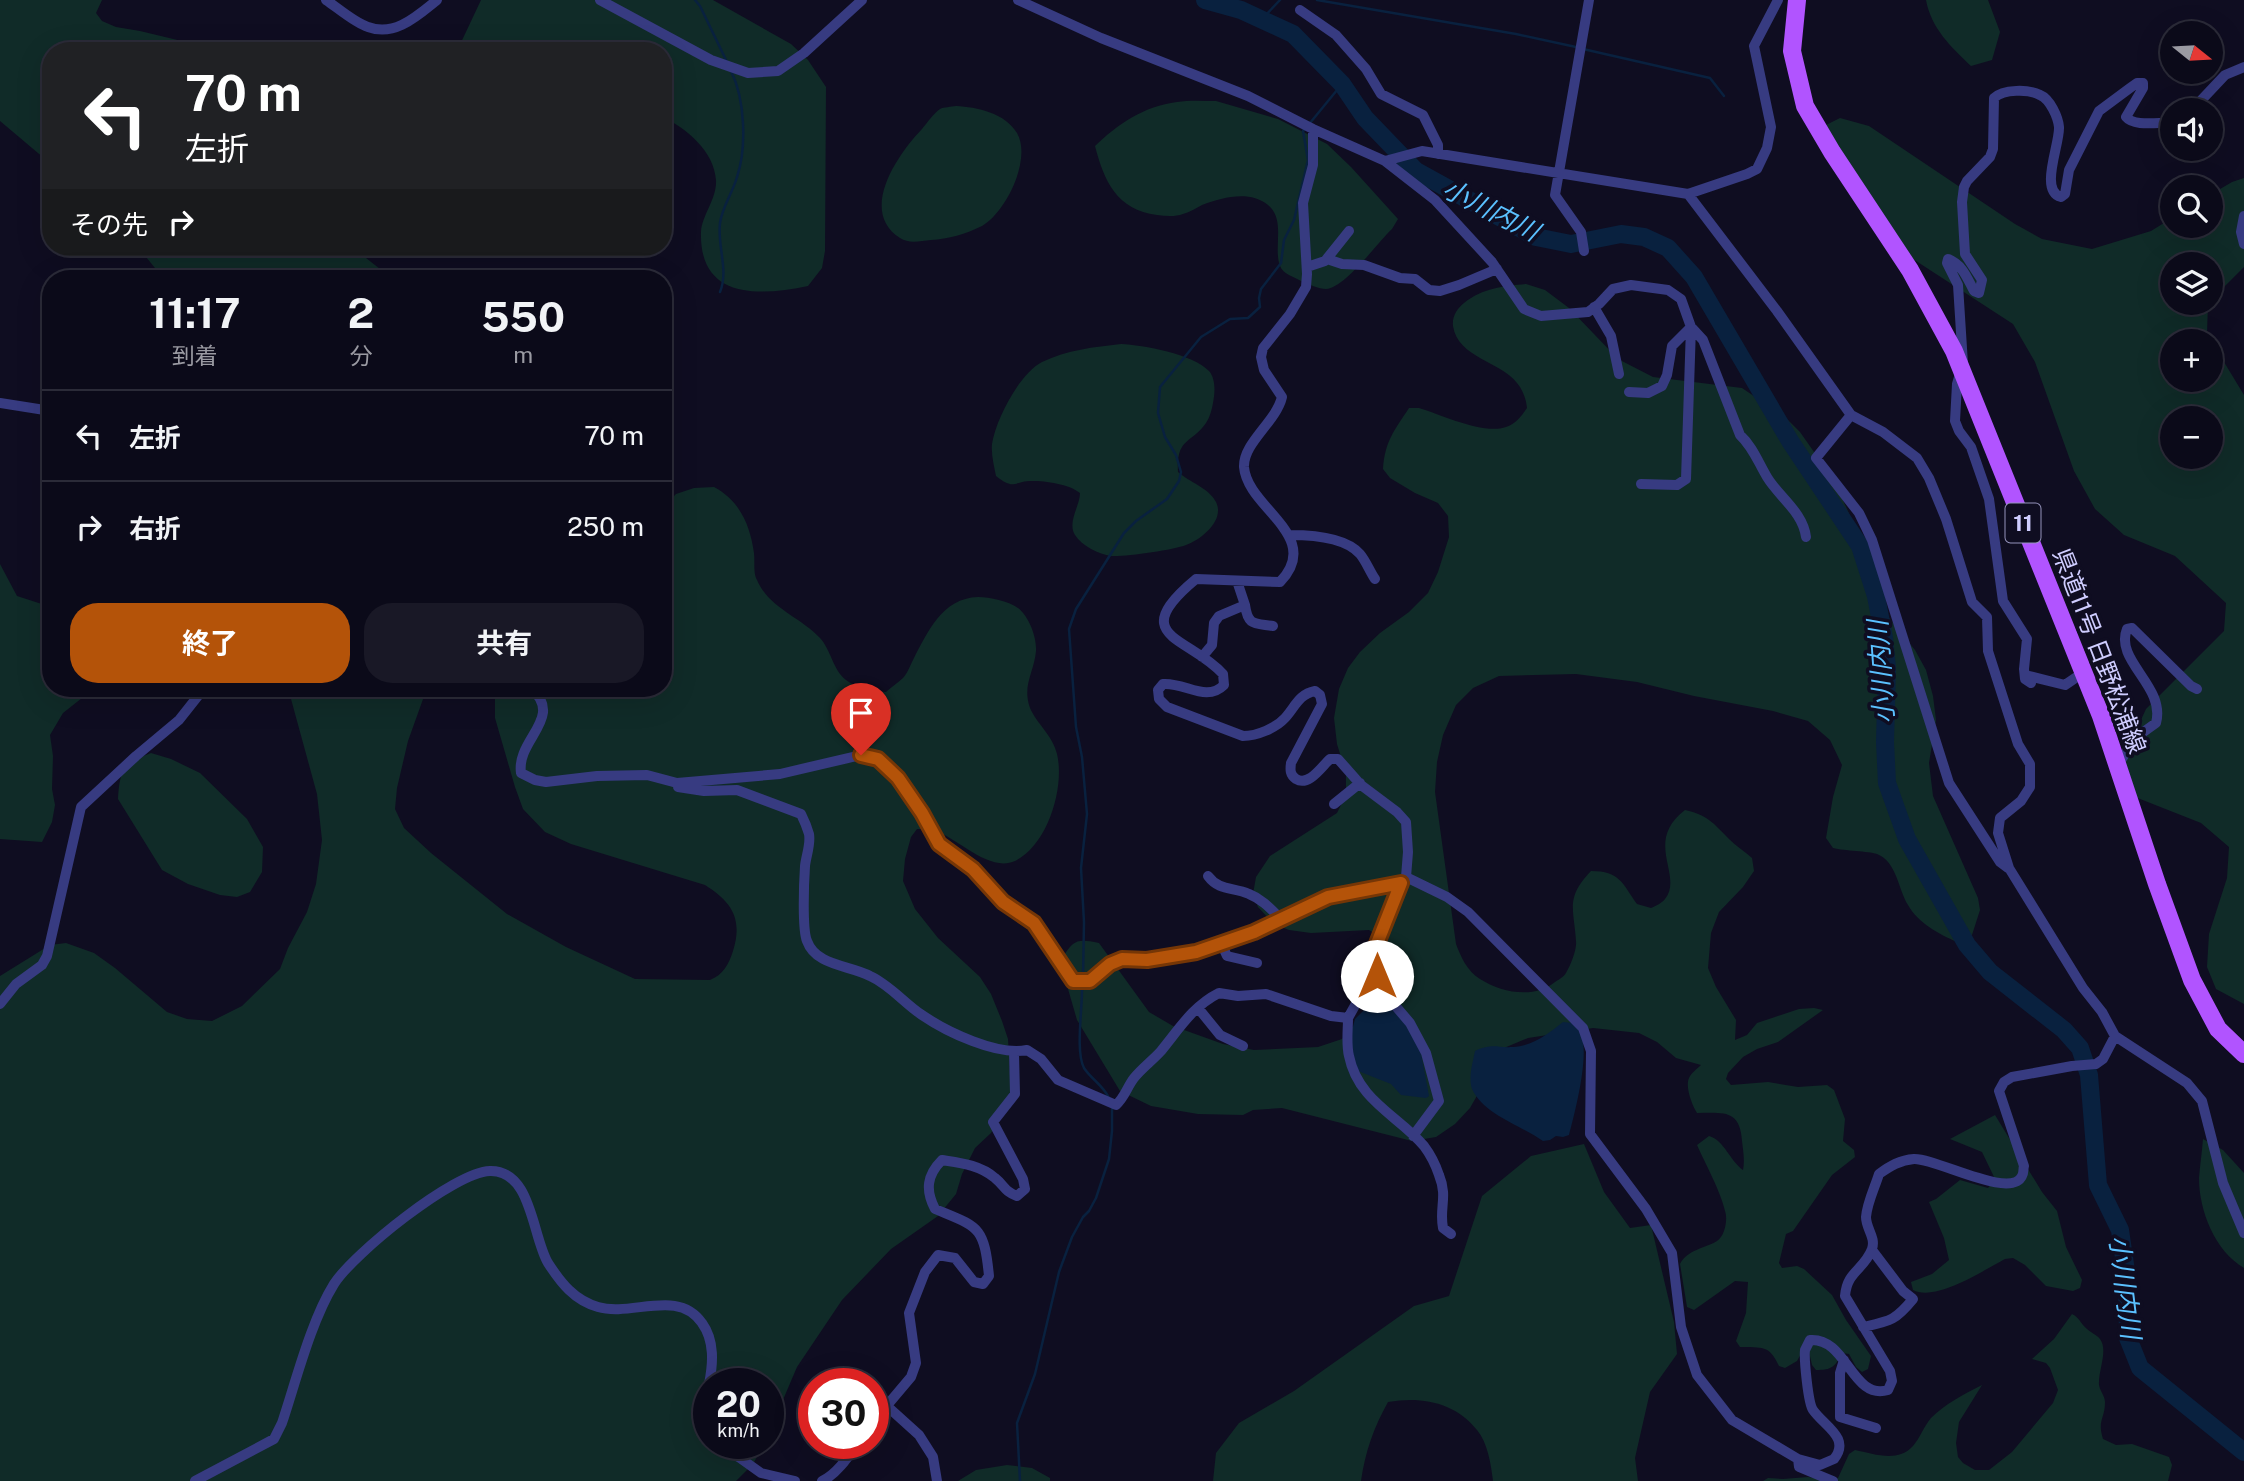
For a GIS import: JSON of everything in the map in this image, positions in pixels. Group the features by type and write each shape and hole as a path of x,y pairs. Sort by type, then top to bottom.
{"main road":[{"name":"県道11号 日野松浦線","path":"1797,0 1792,51 1805,106 1910,270 1954,351 2084,672 2192,980 2218,1029 2244,1054"}],"street":[{"path":"326,0 368,27 386,29 402,26 437,0"},
{"path":"600,0 711,60 748,73 778,71 804,53 862,0"},
{"path":"1018,0 1101,38 1248,96 1313,129 1385,160 1435,200 1497,269 1524,309 1541,316 1588,312 1613,289 1631,285 1668,290 1681,299 1691,327 1686,479 1677,485 1641,484"},
{"path":"1584,251 1581,232 1555,195 1589,0"},
{"path":"1385,160 1422,151 1688,194 1757,169 1767,148 1771,127 1754,46 1778,0"},
{"path":"1300,10 1336,35 1366,69 1381,94 1423,115 1438,145 1438,154"},
{"path":"2203,98 2225,75 2244,67"},
{"path":"2084,672 2065,685 2028,679 2027,639 2003,601 1989,499 1971,447 1955,421 1957,384 1963,364 1958,285 1948,259 1955,261 1965,271 1975,291 1979,293 1982,280 1965,254 1962,202 1967,181 1990,157 1993,149 1994,98 1998,93 2016,91 2042,95 2049,103 2059,129 2051,180 2052,190 2055,195 2061,197 2065,194 2069,170 2099,111 2137,83 2143,83 2143,88 2126,117 2137,124 2160,123"},
{"path":"1313,129 1313,165 1303,203 1306,287 1263,348 1261,357 1264,370 1282,397 1279,409 1246,453 1244,465 1247,482 1290,534 1293,557 1289,573 1280,582 1196,579 1171,604 1164,616 1165,627 1170,637 1215,665 1223,674 1224,685 1218,691 1206,694 1174,683 1163,684 1158,690 1159,699 1167,707 1243,736 1254,736 1283,720 1300,698 1307,692 1315,691 1320,695 1322,704 1290,763 1290,772 1294,778 1301,781 1309,779 1330,759 1338,759 1360,783 1406,822 1408,852 1403,880 1376,946 1373,961 1387,996 1410,1023 1426,1053 1439,1101 1413,1136"},
{"path":"1688,194 1777,311 1851,415 1883,432 1917,458 1929,478 1946,519 1972,602 1987,617 1988,651 2018,744 2031,764 2029,788 2021,801 2000,818 1998,834 2009,869 2115,1036 2187,1083 2202,1101 2223,1183 2244,1233"},
{"path":"2244,216 2241,232 2244,244"},
{"path":"1307,267 1327,258 1349,231"},
{"path":"1327,258 1342,264 1364,265 1400,278 1415,279 1429,290 1440,291 1497,269"},
{"path":"1594,307 1611,337 1619,374"},
{"path":"1629,392 1648,393 1662,386 1667,375 1672,346 1691,327"},
{"path":"1691,327 1703,340 1740,435 1749,443 1768,478 1804,524 1806,537"},
{"path":"0,403 42,410"},
{"path":"1851,415 1816,458 1859,513 1872,540 1949,783 2000,862 2009,869"},
{"path":"1290,534 1318,535 1343,544 1359,553 1375,579"},
{"path":"1237,581 1247,619 1252,623 1273,626"},
{"path":"1202,657 1212,645 1214,623 1219,617 1234,608 1245,606"},
{"path":"2118,765 2135,738 2156,723 2159,713 2158,704 2127,649 2127,629 2132,628 2197,689"},
{"path":"0,1004 16,984 41,965 47,956 81,807 179,720 197,697"},
{"path":"540,697 544,705 543,715 520,764 521,773 535,780 546,782 597,776 647,775 677,783 780,774 861,755 878,759 898,778 939,844 973,869 1003,902 1034,923 1073,981 1090,981 1110,964 1122,959 1147,960 1196,952 1254,932 1328,897 1403,880 1447,897 1468,912 1583,1028 1591,1051 1590,1134 1646,1209 1672,1253 1681,1327 1697,1375 1732,1420 1798,1459 1820,1465 1834,1460 1841,1447 1840,1440 1813,1410 1807,1398 1805,1349 1810,1340 1828,1342 1871,1390 1888,1390 1892,1381 1890,1371 1845,1296 1846,1282 1872,1250 1873,1238 1867,1227 1866,1215 1880,1174 1899,1162 1916,1159 1945,1165 1997,1184 2009,1185 2017,1182 2022,1177 2024,1166 1999,1091 2004,1082 2012,1077 2096,1064 2104,1059 2115,1036"},
{"path":"647,775 660,784 704,791 737,790 801,814 809,836 805,869 806,940 815,954 824,961 871,976 923,1016 969,1040 1014,1053 1027,1050 1041,1059 1058,1080 1116,1105 1123,1099 1132,1080 1198,1008 1219,993 1238,996 1266,994 1331,1016 1348,1018"},
{"path":"1334,804 1360,783"},
{"path":"1208,876 1214,884 1224,889 1250,894 1264,902 1281,919"},
{"path":"1221,943 1227,956 1257,963"},
{"path":"1377,976 1362,993 1348,1018 1349,1056 1360,1082 1378,1105 1425,1147 1445,1192 1441,1219 1443,1228 1451,1234"},
{"path":"1198,1008 1220,1035 1243,1046"},
{"path":"889,1406 911,1377 916,1363 909,1313 930,1263 938,1255 955,1258 974,1282 982,1284 989,1276 983,1239 973,1225 934,1209 928,1196 931,1172 942,1160 971,1164 995,1178 1006,1191 1017,1196 1025,1189 1023,1179 993,1122 1015,1094 1014,1053"},
{"path":"195,1481 274,1439 282,1423 319,1314 334,1283 348,1267 425,1202 458,1182 488,1171 506,1174 522,1189 545,1258 558,1279 575,1297 600,1307 673,1305 685,1308 696,1314 707,1329 712,1348 710,1368"},
{"path":"1863,1327 1889,1321 1899,1315 1913,1299 1903,1291 1872,1250"},
{"path":"1844,1360 1840,1373 1840,1417 1876,1428"},
{"path":"889,1408 919,1435 933,1457 937,1481"},
{"path":"741,1459 761,1474 796,1481"},
{"path":"822,1481 845,1459"},
{"path":"1798,1459 1799,1467 1833,1481"}],"green space":[{"path":"0,0 102,0 96,13 102,21 116,27 186,42 42,42 42,156 0,121"},
{"path":"481,0 713,0 791,44 808,60 826,87 825,251 822,268 808,286 771,291 736,288 721,282 710,271 703,254 701,232 716,180 705,150 672,122 672,42 461,42"},
{"path":"1926,0 1988,0 2000,32 1992,60 1971,66 1937,28"},
{"path":"1182,101 1216,101 1278,119 1327,144 1398,219 1360,264 1334,287 1323,289 1284,271 1278,259 1276,218 1268,205 1261,200 1236,196 1202,205 1180,215 1167,216 1143,212 1132,207 1114,192 1103,171 1095,146 1122,123 1154,107"},
{"path":"956,106 998,116 1012,126 1021,144 1019,170 1014,184 1000,209 982,226 944,239 915,242 903,240 888,227 882,213 886,183 893,167 933,116 940,109"},
{"path":"1840,118 1869,126 2015,224 2042,239 2092,249 2151,231 2160,225 2160,238 2223,238 2223,187 2244,178 2244,267 2223,288 2223,252 2160,252 2160,315 2208,315 2207,329 2160,329 2160,392 2223,392 2223,360 2244,395 2244,1004 2216,989 2207,967 2209,934 2227,878 2229,847 2201,823 2130,795 2123,759 2146,709 2224,631 2226,603 2175,556 2124,535 2095,509 2074,471 2035,362 2013,324 1893,246 1826,125"},
{"path":"145,256 363,256 381,270 157,270"},
{"path":"1526,284 1545,290 1569,308 1618,359 1653,377 1742,388 1785,417 1800,432 1833,479 1854,524 1859,566 1872,597 1915,650 1926,670 1936,720 1929,763 1933,796 1978,898 1980,910 1972,935 1957,942 1929,927 1917,917 1905,899 1893,869 1884,858 1873,853 1833,848 1826,838 1842,765 1830,740 1808,721 1637,682 1576,674 1499,676 1473,688 1456,705 1443,735 1437,762 1435,792 1456,944 1471,972 1498,988 1518,992 1538,991 1565,974 1576,944 1574,897 1591,871 1614,876 1624,884 1637,904 1651,908 1664,900 1670,890 1665,846 1667,834 1673,822 1685,810 1710,820 1752,858 1754,871 1719,912 1711,933 1708,968 1736,1020 1735,1040 1747,1035 1757,1023 1799,1009 1823,1010 1778,1042 1743,1057 1726,1079 1731,1085 1768,1082 1798,1087 1827,1085 1834,1090 1845,1119 1843,1141 1854,1150 1855,1157 1832,1175 1793,1231 1786,1234 1779,1263 1782,1268 1797,1266 1804,1269 1832,1295 1871,1356 1868,1369 1862,1372 1849,1354 1842,1353 1832,1367 1816,1370 1812,1365 1807,1343 1797,1361 1785,1368 1779,1366 1772,1354 1764,1349 1740,1347 1736,1341 1746,1313 1748,1282 1735,1281 1694,1310 1687,1307 1680,1264 1692,1252 1720,1239 1726,1223 1720,1195 1697,1145 1709,1136 1714,1138 1743,1170 1741,1131 1734,1118 1728,1115 1697,1113 1688,1082 1691,1074 1701,1065 1676,1058 1657,1042 1639,1033 1593,1028 1528,1038 1504,1048 1470,1108 1455,1124 1436,1137 1412,1141 1282,1108 1253,1110 1243,1115 1198,1114 1151,1106 1120,1091 1077,1020 1066,982 1063,957 1070,947 1081,941 1099,943 1149,1012 1173,1026 1223,1044 1254,1050 1318,1047 1342,1039 1367,1011 1382,988 1391,956 1384,940 1369,930 1311,933 1289,930 1274,924 1258,907 1253,894 1256,877 1270,856 1337,813 1346,795 1346,773 1337,744 1334,718 1339,689 1348,668 1360,652 1428,593 1449,537 1448,516 1438,503 1390,478 1383,469 1391,437 1409,408 1419,408 1463,423 1497,429 1513,424 1521,416 1527,408 1519,386 1501,369 1463,345 1456,337 1453,322 1459,308 1478,294 1501,287"},
{"path":"1121,344 1154,348 1180,355 1202,365 1211,374 1214,399 1211,413 1206,423 1182,447 1178,472 1209,493 1218,509 1215,522 1210,528 1186,545 1149,553 1111,556 1091,549 1075,535 1072,525 1080,493 1070,487 1050,482 1007,483 996,476 992,448 994,434 1010,398 1034,368 1051,358 1071,352"},
{"path":"714,487 731,499 750,533 755,574 762,590 820,638 842,676 855,686 886,692 904,676 937,619 945,610 965,599 988,598 1014,606 1026,616 1034,634 1036,651 1027,692 1028,700 1033,714 1055,748 1059,767 1056,798 1045,829 1027,853 1015,861 1005,863 973,853 933,830 917,829 911,837 905,859 903,881 915,909 938,938 980,977 991,994 1008,1039 1011,1090 1005,1109 991,1133 975,1148 956,1194 938,1216 891,1249 842,1300 797,1367 784,1397 784,1368 693,1368 693,1459 756,1459 736,1481 0,1481 0,976 50,945 66,943 94,953 167,1012 187,1019 212,1021 242,1006 280,969 307,912 316,884 322,840 317,794 290,697 424,697 408,741 395,809 404,828 431,853 507,914 566,947 635,979 710,980 725,968 733,951 737,930 733,912 722,898 705,885 571,844 545,832 523,809 495,718 495,697 672,697 672,498 676,494 694,488"},
{"path":"0,564 17,596 42,604 42,697 84,697 63,713 50,735 55,805 52,822 42,842 0,839"},
{"path":"151,753 200,773 247,819 263,847 262,872 250,892 237,897 220,895 188,884 162,870 118,799 120,781 125,769 129,764"},
{"path":"1995,1115 2042,1192 2057,1211 2066,1247 2082,1280 2080,1288 2073,1291 2046,1286 2025,1265 2013,1258 2005,1259 1947,1288 1923,1293 1913,1290 1911,1282 1932,1274 1949,1260 1944,1238 1929,1202 1960,1180 1988,1188 1995,1179 1982,1152 1950,1139"},
{"path":"2203,1139 2223,1150 2244,1173 2244,1268 2234,1261 2217,1241 2202,1204 2199,1178"},
{"path":"1584,1144 1604,1192 1630,1228 1651,1225 1674,1322 1677,1354 1650,1392 1635,1458 1638,1481 1493,1481 1484,1441 1468,1421 1437,1403 1400,1400 1388,1402 1378,1421 1361,1481 1213,1481 1216,1453 1239,1423 1294,1391 1414,1306 1449,1296 1482,1196 1531,1156"},
{"path":"2072,1314 2102,1343 2099,1385 2105,1402 2101,1423 2103,1439 2116,1445 2132,1444 2169,1457 2172,1465 2168,1481 1763,1481 1768,1478 1838,1478 1849,1454 1855,1450 1886,1456 1907,1451 1936,1413 1982,1385 1959,1422 1956,1443 1958,1457 1963,1463 1975,1470 1989,1470 2012,1452 2053,1403 2058,1390 2050,1368 2046,1363 2032,1359 2054,1339"},
{"path":"1007,1465 1032,1468 1050,1478 1050,1481 958,1481 976,1470"}],"water":[{"path":"1385,1000 1398,1013 1420,1048 1429,1096 1426,1098 1401,1095 1391,1084 1358,1071 1349,1041 1355,1019 1369,1005"},
{"path":"1563,1022 1572,1023 1580,1031 1583,1040 1581,1082 1569,1135 1543,1141 1485,1106 1472,1089 1471,1070 1475,1051 1490,1046 1513,1047 1534,1042"}],"waterway":[{"path":"695,0 727,62"},
{"name":"小川内川","path":"1205,0 1241,10 1293,34 1342,84 1365,118 1416,171 1536,237 1571,244 1621,234 1644,237 1668,248 1694,277 1790,441 1860,546 1876,596 1884,638 1887,668 1887,783 1907,839 1967,945 1990,972 2064,1030 2080,1048 2089,1075 2098,1185 2120,1230 2127,1278 2128,1338 2140,1368 2244,1452"},
{"path":"1262,19 1280,0"},
{"path":"1317,0 1576,47"},
{"path":"1583,49 1710,78 1724,96"},
{"path":"720,292 723,275 720,223 737,177 743,138 742,109 731,71"},
{"path":"1310,123 1342,84"},
{"path":"1083,978 1081,868 1087,814 1082,757 1076,727 1069,629 1076,609 1124,533 1167,499 1179,481 1181,472 1176,455 1165,437 1158,413 1160,387 1201,337 1230,319 1248,318 1260,307 1261,289 1281,263 1284,240 1294,220 1308,160 1303,131 1305,128"},
{"path":"1082,985 1081,1060 1084,1068 1109,1098"},
{"path":"1020,1481 1017,1423 1035,1374 1059,1272 1072,1237 1096,1198 1109,1159 1112,1107"}],"route":[{"path":"861,755 878,759 898,778 939,844 973,869 1003,902 1034,923 1073,981 1090,981 1110,964 1122,959 1147,960 1196,952 1254,932 1328,897 1401,883 1376,946 1373,961 1377,976"}]}
